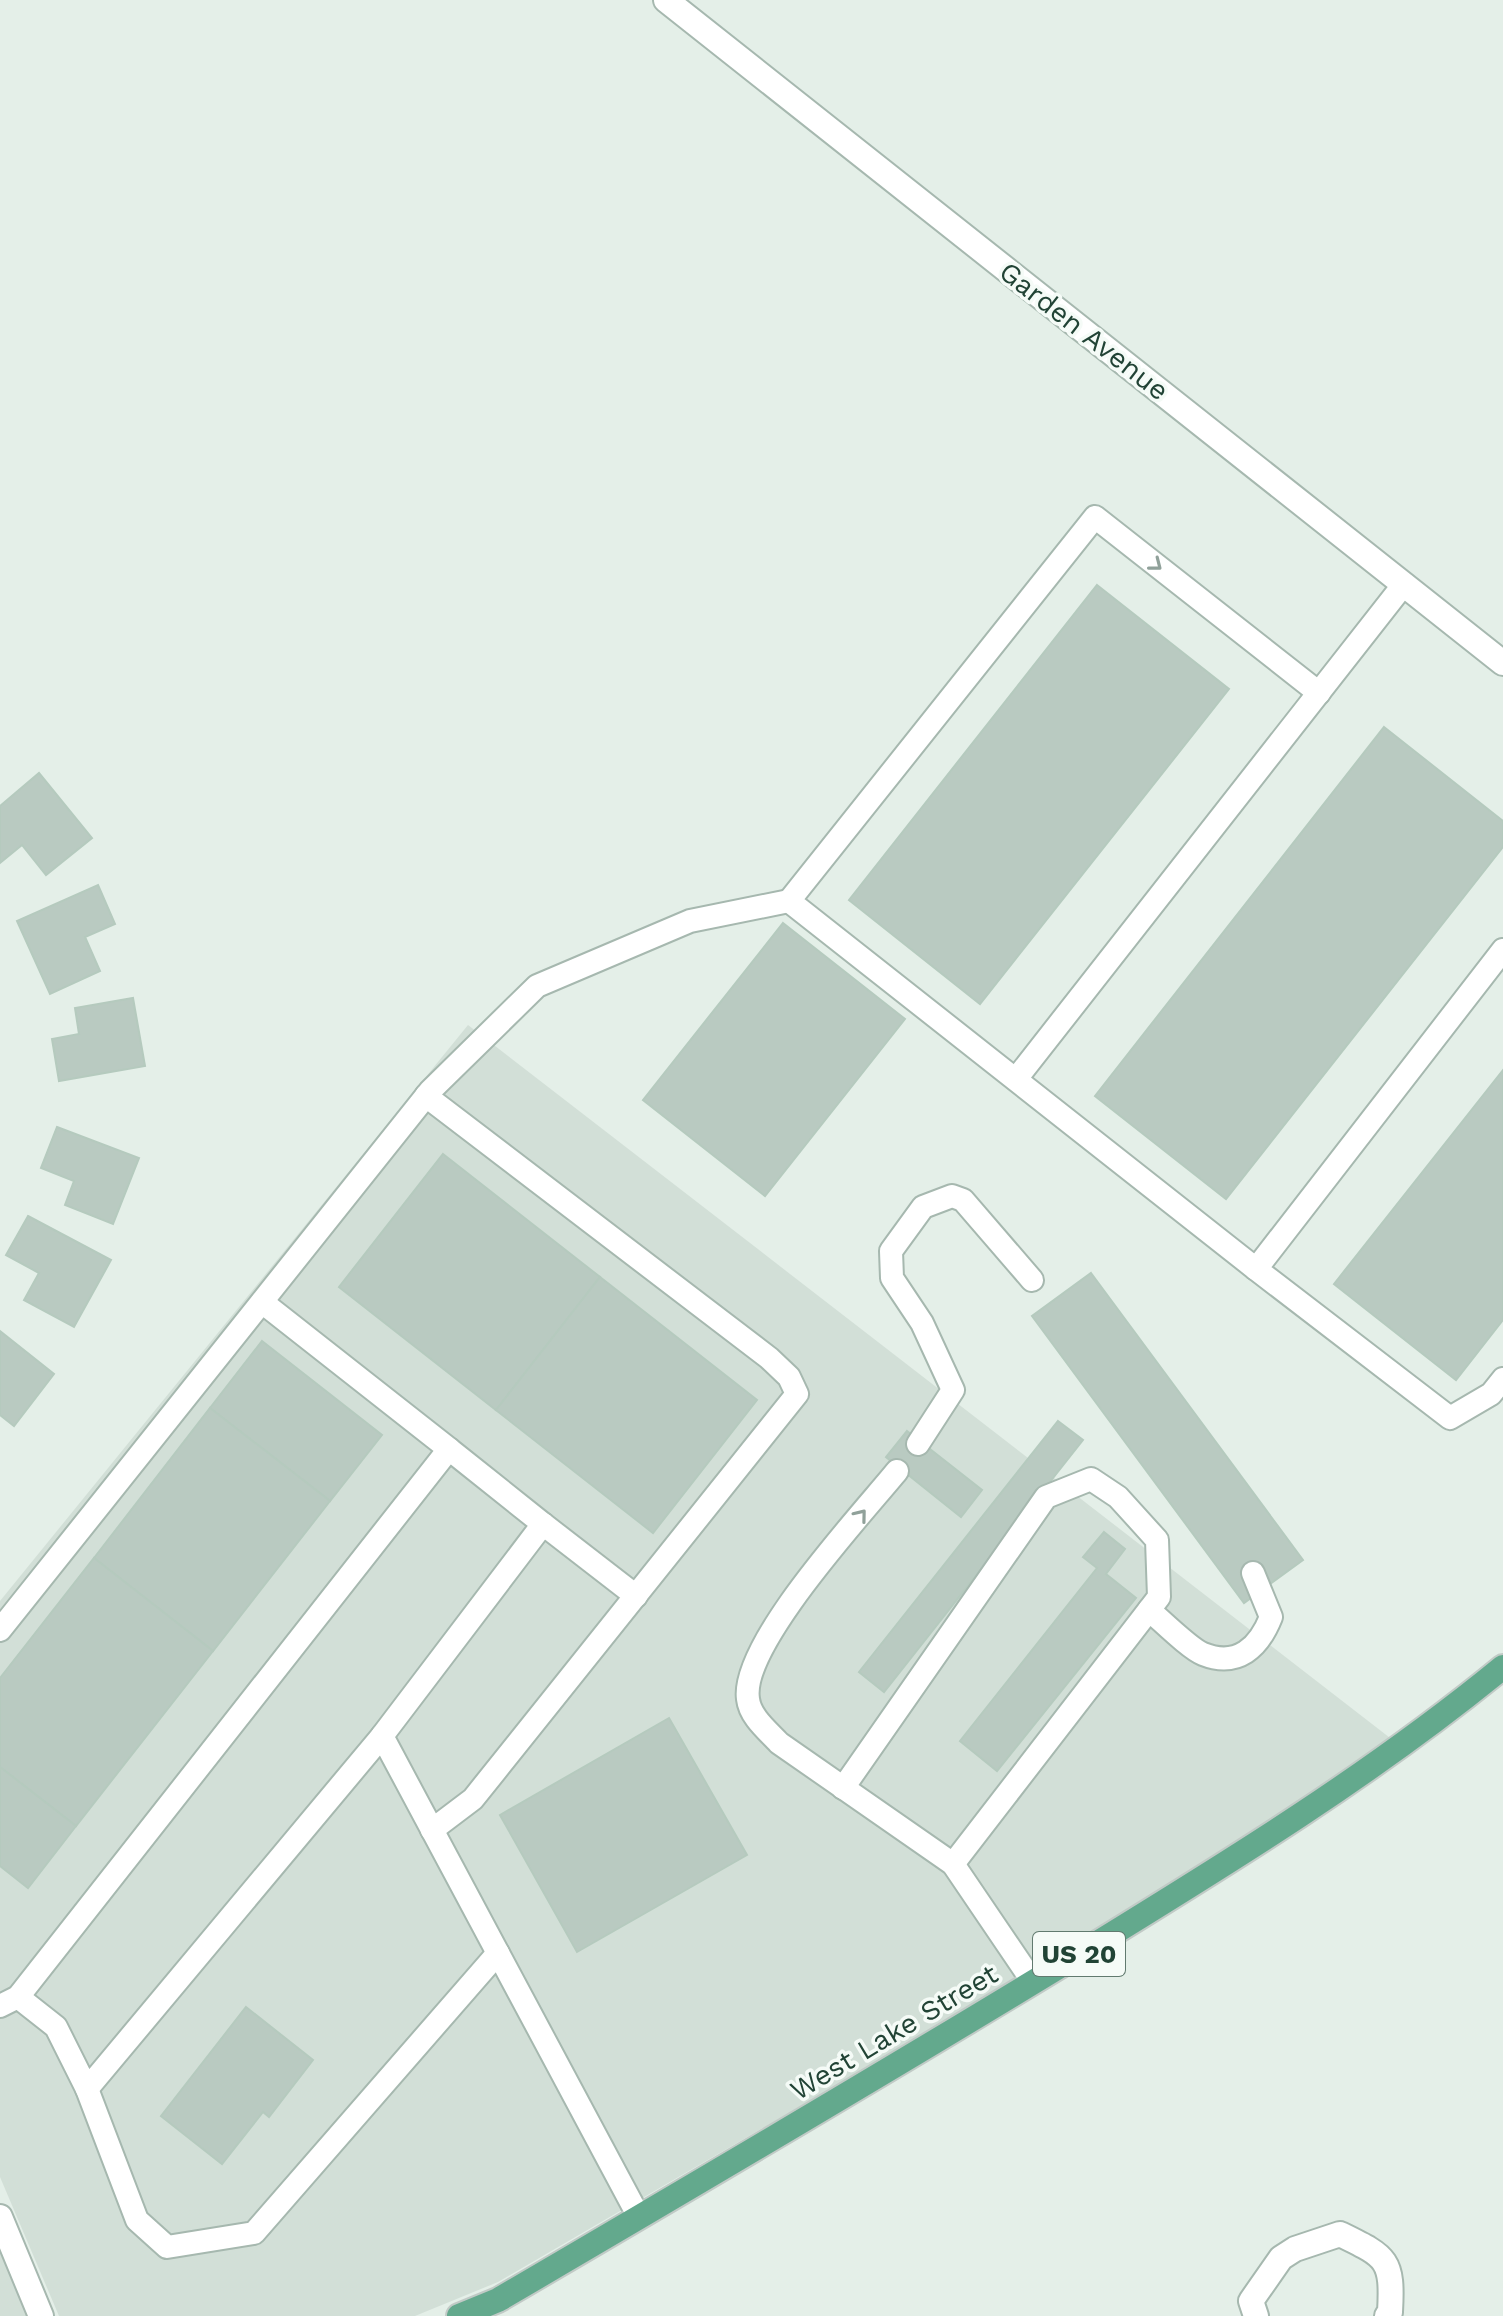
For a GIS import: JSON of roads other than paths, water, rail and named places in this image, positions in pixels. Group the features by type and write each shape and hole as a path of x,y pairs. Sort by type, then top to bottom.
{"main road":[{"name":"West Lake Street","path":"459,2316 498,2300 810,2118 1264,1840 1463,1700 1503,1667"}],"street":[{"name":"Garden Avenue","path":"666,0 1503,663"},
{"path":"0,2217 41,2316"},
{"path":"1256,2316 1251,2301 1281,2258 1295,2249 1340,2234 1375,2252 1392,2275 1390,2312 1387,2316"}],"lane":[{"path":"0,1630 426,1096 537,986 690,921 789,901 1095,517 1319,693"},
{"path":"1016,1079 1404,584"},
{"path":"789,901 1450,1418 1491,1394 1503,1379"},
{"path":"1256,1269 1503,950"},
{"path":"426,1096 769,1358 789,1377 797,1394 473,1799 432,1830"},
{"path":"918,1444 953,1390 922,1323 892,1278 891,1251 923,1207 952,1196 963,1200 1032,1280"},
{"path":"262,1302 636,1596"},
{"path":"449,1449 9,2001 56,2027 87,2089 137,2220 167,2247 254,2233 498,1953"},
{"path":"897,1471 792,1601 764,1645 751,1677 748,1699 756,1718 779,1743 953,1864 1033,1982"},
{"path":"843,1788 1046,1497 1091,1479 1118,1497 1157,1540 1159,1597 953,1864"},
{"path":"87,2089 382,1736 543,1524"},
{"path":"1149,1610 1202,1654 1229,1658 1251,1651 1265,1633 1271,1617 1253,1573"},
{"path":"382,1736 639,2217"}]}
